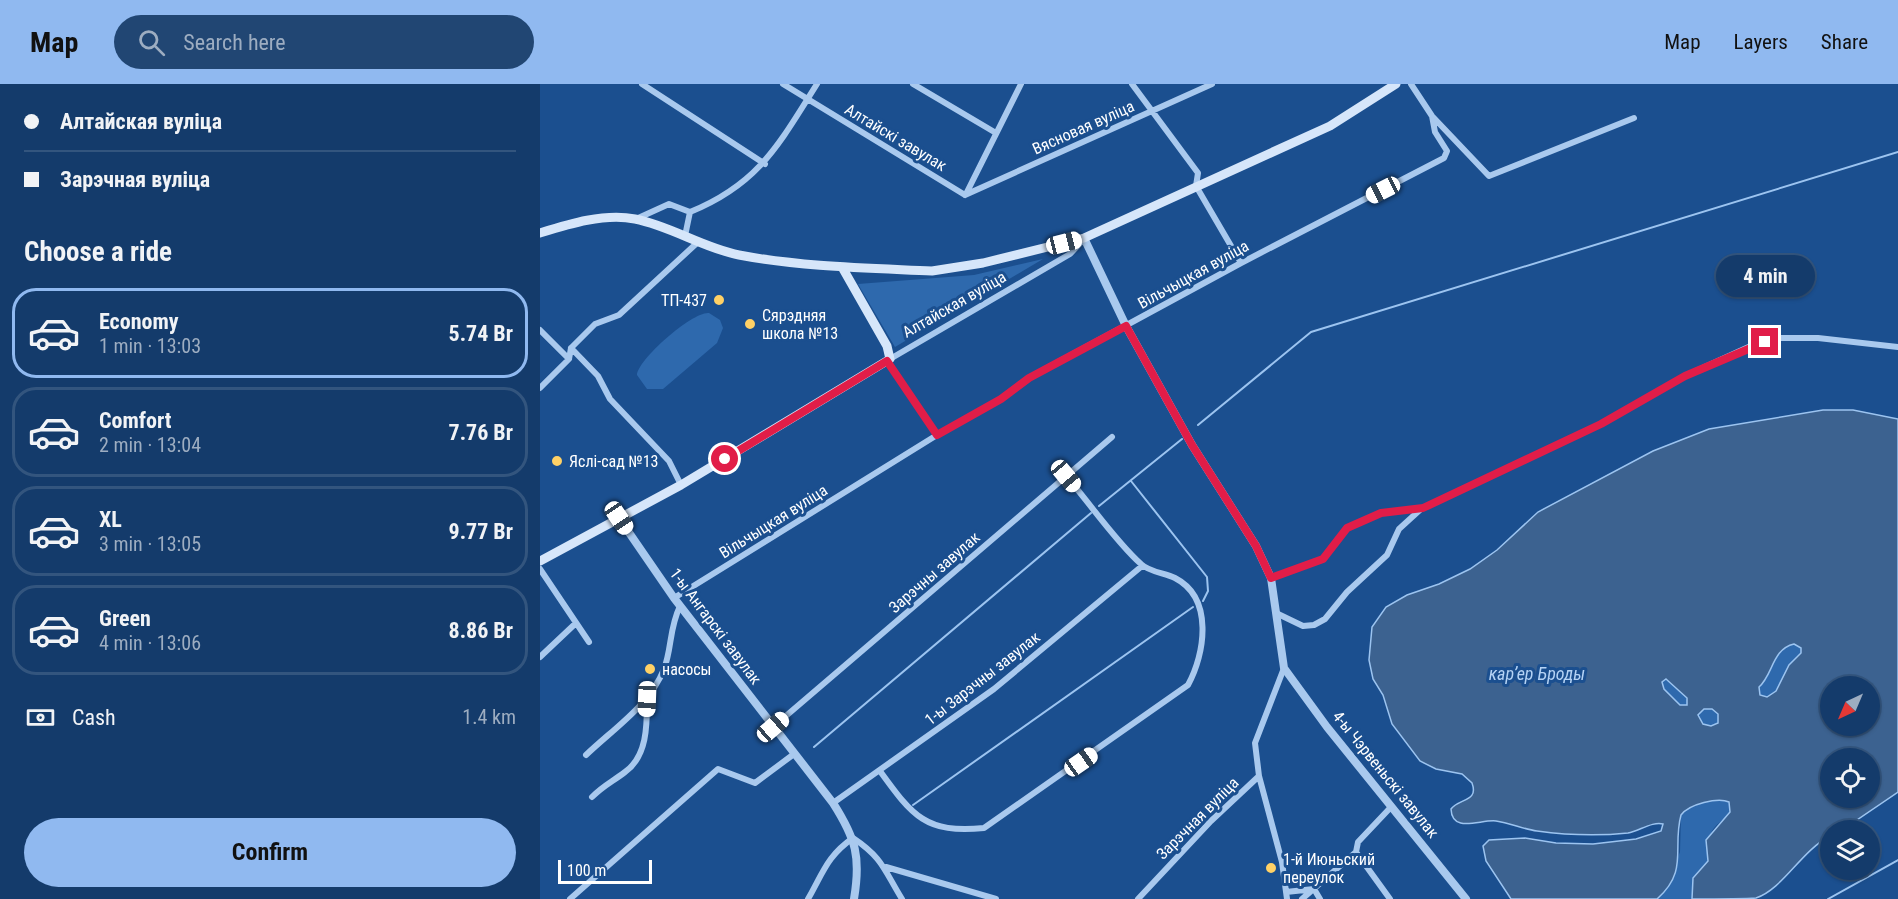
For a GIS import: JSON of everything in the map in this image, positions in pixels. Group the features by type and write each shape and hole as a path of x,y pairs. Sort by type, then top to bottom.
{"main road":[{"name":"Алтайская вуліца","path":"540,233 573,223 611,218 635,219 737,255 842,267 932,271 955,269 1084,238 1330,126 1396,84"},
{"path":"842,267 887,346 889,360"},
{"name":"Алтайская вуліца","path":"540,561 681,485 889,360"}],"street":[{"path":"642,84 765,164"},
{"name":"Алтайскі завулак","path":"783,84 965,195"},
{"path":"635,219 669,204 690,212 722,199 765,164 818,84"},
{"path":"914,84 996,133"},
{"path":"965,195 1021,84"},
{"path":"1132,84 1198,173 1196,186 1241,263"},
{"name":"Вясновая вуліца","path":"965,195 1212,84"},
{"path":"1411,84 1432,116 1489,176 1635,118"},
{"name":"Вільчыцкая вуліца","path":"674,598 937,435 1001,399 1029,378 1241,263 1444,158 1447,151 1435,132 1432,116"},
{"path":"685,236 690,212"},
{"name":"Зарэчная вуліца","path":"1084,238 1126,326 1192,445 1256,546 1271,578 1284,668 1255,743 1259,776 1211,821 1138,899"},
{"name":"Алтайская вуліца","path":"889,360 1070,254 1084,238"},
{"path":"540,388 569,359 571,348 595,324 619,315 698,242"},
{"path":"540,330 569,359"},
{"path":"1276,613 1303,626 1314,625 1325,619 1347,592 1387,555 1399,529 1423,508 1601,424 1685,376 1753,345 1777,338 1808,338 1898,346"},
{"path":"571,348 598,376 610,399 669,461 681,485"},
{"path":"889,360 937,435"},
{"path":"604,405 610,399"},
{"name":"Зарэчны завулак","path":"773,727 1112,437"},
{"path":"880,771 908,810 919,819 965,830 984,828 1188,685 1199,660 1203,631 1198,606 1188,586 1175,578 1142,566 1066,476"},
{"path":"1271,578 1323,559 1347,528 1381,513 1423,508"},
{"name":"1-ы Ангарскі завулак","path":"619,518 680,606 833,803 853,838 858,862 854,899"},
{"name":"1-ы Зарэчны завулак","path":"833,803 994,689 1142,566"},
{"path":"540,569 589,642"},
{"path":"586,755 647,699 665,666 672,623 680,606"},
{"path":"540,657 576,623"},
{"name":"4-ы Чэрвеньскі завулак","path":"1284,668 1391,807 1422,842 1466,899"},
{"path":"592,797 609,781 627,771 642,748 646,734 647,699"},
{"path":"570,899 718,769 755,783 794,754"},
{"path":"1259,776 1282,862 1287,896 1314,889"},
{"path":"1302,899 1356,852 1358,842 1391,807"},
{"path":"808,899 835,850 853,838"},
{"name":"1-ы Ангарскі завулак","path":"853,838 871,850 886,867 902,899"},
{"path":"1356,852 1390,899"},
{"path":"886,867 996,899"},
{"path":"1314,889 1320,899"}],"shaded area":[{"path":"1043,259 895,347 858,284 974,275"},
{"path":"709,313 720,320 723,328 717,343 663,389 647,389 637,375 646,358 679,328 701,314"},
{"path":"1794,644 1801,648 1801,653 1789,665 1776,691 1768,697 1760,695 1759,687 1768,676 1777,657 1787,647"},
{"path":"1666,679 1687,698 1687,705 1680,705 1664,689 1662,682"},
{"path":"1709,707 1716,710 1719,717 1716,724 1709,727 1702,724 1699,717 1702,710"},
{"path":"1722,799 1729,802 1728,815 1712,832 1709,840 1708,861 1693,878 1692,899 1657,899 1664,892 1680,852 1681,815 1691,805"}],"water":[{"name":"карʼер Броды","path":"1823,410 1853,410 1898,419 1898,792 1880,804 1880,748 1820,748 1820,808 1874,808 1857,820 1820,820 1820,843 1775,887 1756,898 1692,899 1693,878 1708,861 1706,840 1730,812 1729,802 1718,800 1697,805 1681,815 1676,869 1667,889 1657,899 1511,899 1486,861 1483,846 1489,840 1525,838 1556,843 1593,844 1636,839 1661,831 1663,824 1655,824 1628,833 1583,835 1537,831 1496,821 1468,824 1456,821 1451,809 1471,797 1472,783 1462,774 1436,769 1420,761 1392,724 1383,695 1373,679 1369,660 1372,627 1386,607 1407,595 1439,584 1470,569 1497,550 1538,512 1653,451 1709,429","holes":["1794,644 1801,648 1801,653 1789,665 1776,691 1767,697 1760,695 1759,687 1777,657 1781,651","1666,679 1687,698 1687,705 1680,705 1664,689 1662,682","1704,709 1712,709 1718,714 1718,723 1711,726 1703,724 1698,715"]}],"waterway":[{"path":"1198,425 1311,332 1898,152"},
{"path":"1099,506 1182,439"},
{"path":"1131,481 1207,577 1208,591 1203,601"},
{"path":"814,747 1091,513"},
{"path":"913,805 1193,607"},
{"path":"1828,899 1898,860"}],"place":[{"name":"ТП-437","path":"719,300"},
{"name":"Сярэдняя школа №13","path":"750,324"},
{"name":"Яслі-сад №13","path":"557,461"},
{"name":"насосы","path":"650,669"},
{"name":"1-й Июньский переулок","path":"1271,868"}],"route":[{"path":"725,459 887,361 937,435 1001,399 1029,378 1126,326 1192,445 1236,519 1256,546 1271,578 1323,559 1347,528 1381,513 1403,508 1423,508 1601,424 1685,376 1753,345 1765,342"}]}
